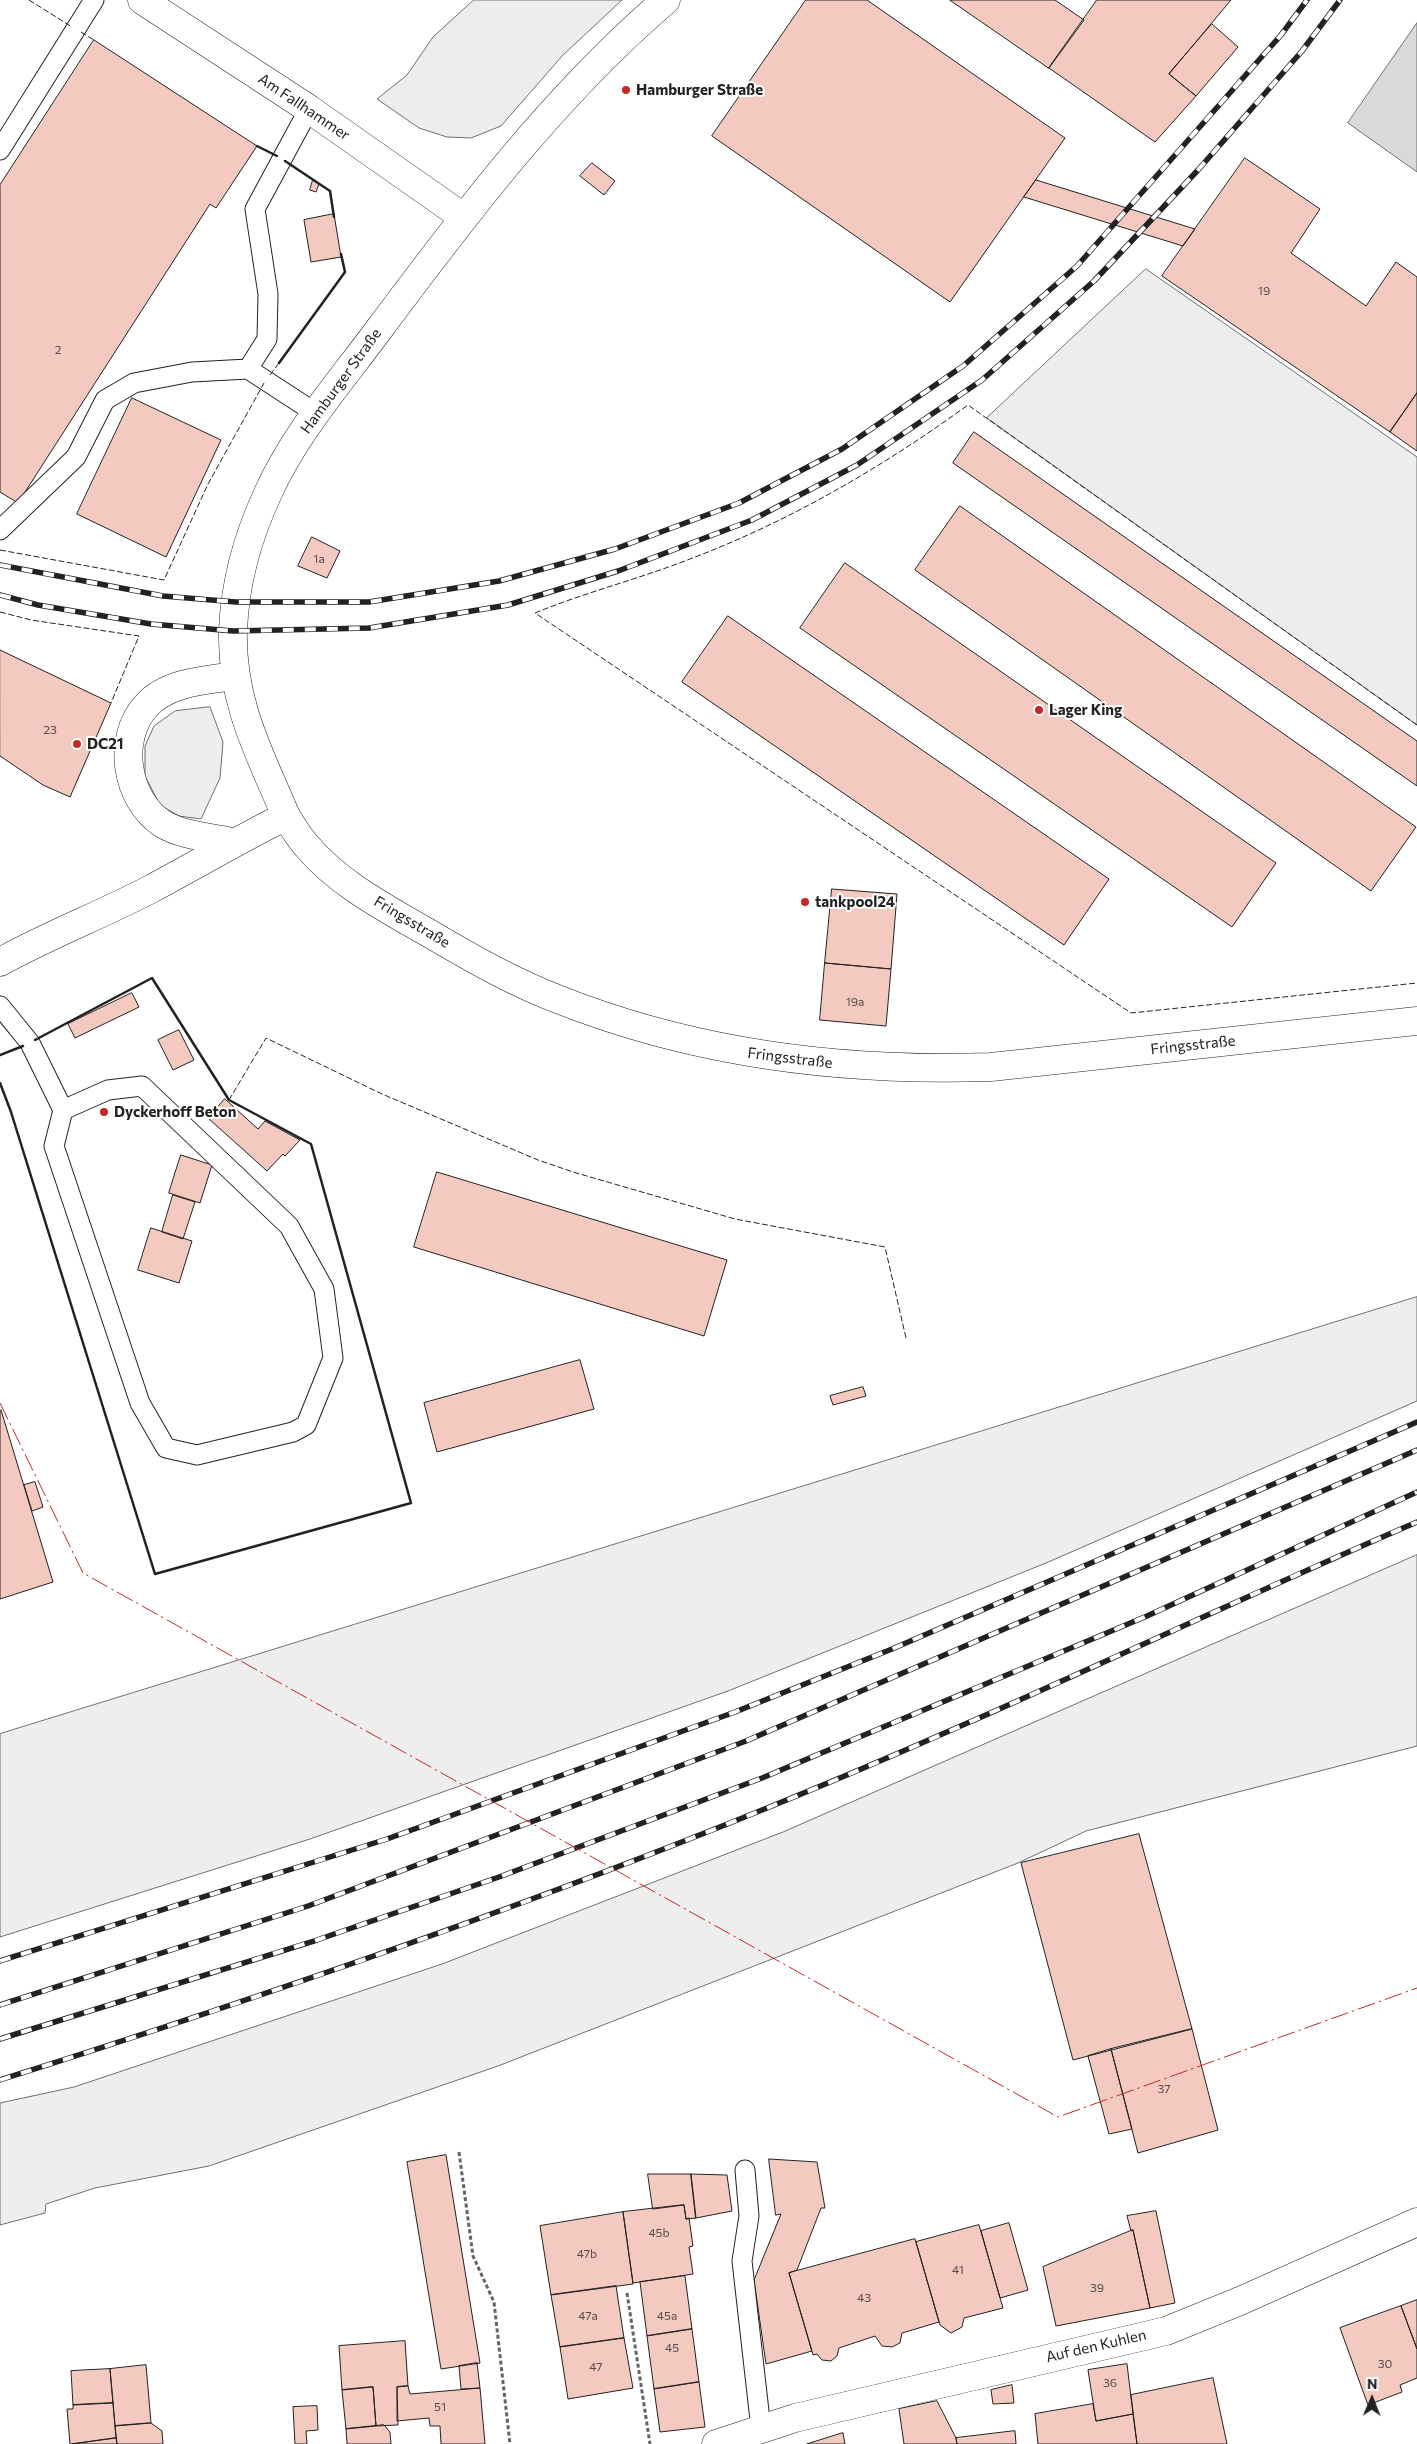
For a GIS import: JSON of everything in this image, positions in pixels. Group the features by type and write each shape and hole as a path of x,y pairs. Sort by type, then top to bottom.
{"street":[{"name":"Am Fallhammer","path":"142,0 309,109 463,217"},
{"name":"Hamburger Straße","path":"286,816 244,718 235,676 233,631 236,602 248,540 268,492 290,452 463,217 528,138 630,31 666,0"},
{"path":"233,842 180,832 163,823 145,809 134,790 129,743 136,722 146,705 166,691 194,681 235,676"},
{"path":"0,962 41,940 151,888 233,842 286,816"},
{"name":"Fringsstraße","path":"286,816 306,845 332,870 380,905 482,963 559,1000 621,1022 684,1041 739,1051 842,1064 935,1069 991,1067 1417,1021"},
{"name":"Auf den Kuhlen","path":"716,2444 795,2418 1166,2331 1240,2301 1417,2222"}],"lane":[{"path":"0,150 94,0"},
{"path":"248,369 267,339 268,294 255,209 309,109"},
{"path":"0,530 76,457 105,400 134,382 192,372 248,369 317,414"},
{"path":"0,1006 30,1043 63,1110 54,1146 140,1403 166,1448 197,1455 293,1432 306,1425 333,1358 324,1289 289,1226 142,1086 108,1090 63,1110"},
{"path":"745,2170 749,2216 742,2261 761,2429"}],"path":[{"path":"459,2152 473,2256 494,2302 510,2444"},
{"path":"626,2292 650,2444"}],"shaded area":[{"path":"474,0 622,0 563,55 501,126 471,138 447,137 419,128 377,99 407,75 433,37"},
{"path":"1417,23 1417,172 1348,123"},
{"path":"1146,269 1417,457 1417,725 987,418"},
{"path":"210,707 223,742 220,778 201,819 179,816 160,805 145,776 145,746 154,726 175,711"},
{"path":"1417,1297 1417,1401 1046,1563 728,1691 310,1839 0,1937 0,1734"},
{"path":"1417,1555 1417,1746 1086,1831 1018,1863 498,2066 209,2166 95,2188 46,2204 45,2213 0,2225 0,2103 74,2087 442,1964 783,1832"}],"building":[{"path":"806,0 867,0 1065,138 950,302 712,136"},
{"path":"950,0 1055,0 1084,20 1049,68"},
{"path":"1097,0 1231,0 1169,74 1196,96 1155,142 1049,68"},
{"path":"1212,24 1238,47 1196,96 1169,74"},
{"path":"94,40 257,146 216,208 210,204 18,503 0,492 0,185"},
{"path":"1245,158 1320,209 1291,253 1366,306 1396,262 1417,277 1417,393 1390,432 1162,276"},
{"path":"592,163 615,181 604,195 580,176"},
{"path":"313,180 319,184 316,192 310,190"},
{"path":"1036,180 1195,229 1183,246 1024,197"},
{"path":"334,214 341,257 311,262 304,220"},
{"path":"1417,393 1417,451 1390,432"},
{"path":"132,398 221,440 166,557 77,514"},
{"path":"974,432 1417,741 1417,786 953,463"},
{"path":"960,506 1416,827 1371,891 915,570"},
{"path":"312,537 340,551 327,578 298,566"},
{"path":"845,563 1276,863 1232,927 800,628"},
{"path":"728,616 1109,879 1064,945 682,682"},
{"path":"0,650 111,703 70,797 43,785 0,756"},
{"path":"832,889 897,894 891,969 825,963"},
{"path":"825,963 891,969 886,1026 820,1020"},
{"path":"132,993 139,1007 75,1038 68,1024"},
{"path":"179,1030 194,1060 173,1070 158,1040"},
{"path":"225,1099 258,1129 265,1121 300,1140 267,1171 208,1118"},
{"path":"181,1155 212,1165 200,1203 169,1193"},
{"path":"437,1172 727,1260 704,1336 414,1247"},
{"path":"173,1195 195,1202 183,1239 162,1232"},
{"path":"151,1228 192,1241 179,1283 138,1270"},
{"path":"580,1360 594,1409 437,1452 424,1403"},
{"path":"863,1387 866,1396 833,1405 830,1396"},
{"path":"0,1411 53,1582 0,1599"},
{"path":"35,1482 43,1507 32,1511 24,1485"},
{"path":"1139,1834 1192,2029 1073,2060 1021,1863"},
{"path":"1192,2029 1218,2130 1138,2153 1111,2049"},
{"path":"1111,2049 1132,2129 1109,2134 1088,2056"},
{"path":"446,2155 480,2363 441,2369 407,2162"},
{"path":"769,2159 817,2162 825,2208 821,2208 797,2270 789,2273 812,2351 766,2364 754,2280 781,2214 776,2215"},
{"path":"648,2174 691,2174 696,2218 686,2219 684,2205 653,2209"},
{"path":"691,2174 727,2175 732,2211 696,2218"},
{"path":"684,2205 686,2219 689,2218 693,2246 689,2247 693,2274 633,2283 623,2212"},
{"path":"1156,2211 1175,2303 1150,2308 1133,2230 1131,2231 1127,2216"},
{"path":"623,2212 633,2284 551,2295 540,2226"},
{"path":"1009,2223 1028,2290 1000,2298 981,2231"},
{"path":"979,2225 1003,2308 964,2318 962,2327 951,2333 940,2325 916,2242"},
{"path":"1133,2230 1150,2308 1056,2326 1043,2267"},
{"path":"915,2239 939,2322 902,2333 900,2343 892,2347 882,2346 875,2336 839,2348 837,2356 831,2361 822,2360 817,2354 813,2355 789,2273"},
{"path":"685,2276 692,2329 647,2336 640,2282"},
{"path":"616,2286 624,2338 560,2347 551,2295"},
{"path":"1417,2300 1417,2349 1401,2306"},
{"path":"1401,2306 1417,2349 1417,2378 1400,2385 1402,2392 1368,2405 1340,2328"},
{"path":"692,2329 699,2382 654,2389 647,2336"},
{"path":"624,2338 633,2388 568,2399 560,2347"},
{"path":"405,2341 408,2386 397,2387 398,2425 376,2426 373,2387 342,2390 339,2346"},
{"path":"477,2363 480,2388 461,2389 459,2366"},
{"path":"1127,2364 1133,2414 1096,2421 1088,2370"},
{"path":"146,2365 151,2423 115,2426 110,2369"},
{"path":"110,2369 113,2403 73,2405 71,2371"},
{"path":"1213,2378 1227,2444 1137,2444 1131,2395"},
{"path":"699,2382 705,2427 660,2432 654,2389"},
{"path":"1012,2385 1014,2403 993,2404 991,2390"},
{"path":"408,2386 410,2394 480,2388 485,2444 441,2444 440,2426 430,2426 429,2418 397,2421 397,2387"},
{"path":"373,2387 376,2426 346,2429 342,2390"},
{"path":"937,2401 956,2438 957,2444 904,2444 899,2409"},
{"path":"113,2403 116,2438 70,2444 67,2409 73,2409 73,2405"},
{"path":"1093,2404 1096,2421 1133,2414 1137,2444 1038,2444 1035,2414"},
{"path":"317,2406 318,2430 306,2431 307,2444 295,2444 293,2407"},
{"path":"151,2423 162,2431 163,2444 117,2444 115,2426"},
{"path":"384,2425 390,2432 391,2444 347,2444 346,2429"},
{"path":"1015,2431 1016,2444 957,2444 956,2438"},
{"path":"843,2433 845,2444 807,2444"},
{"path":"116,2438 117,2444 73,2444"}],"railway":[{"path":"0,565 163,596 236,602 369,602 499,581 615,549 739,503 842,449 963,366 1077,266 1281,35 1307,0"},
{"path":"0,595 38,605 151,624 233,631 369,628 508,605 618,571 752,520 857,465 982,380 1094,281 1198,170 1302,51 1340,0"},
{"path":"0,1961 387,1839 735,1712 892,1649 1417,1422"},
{"path":"0,2005 308,1906 746,1741 1417,1450"},
{"path":"0,2039 317,1940 499,1877 762,1778 1147,1616 1417,1492"},
{"path":"0,2080 195,2017 389,1951 677,1844 934,1738 1417,1522"}],"fence":[{"path":"29,0 72,27"},
{"path":"81,32 94,40"},
{"path":"270,375 279,363"},
{"path":"0,550 164,580 208,484 264,383"},
{"path":"1417,725 968,405 868,471 763,528 671,566 535,613 1131,1013 1417,983"},
{"path":"0,612 31,620 139,636 111,703"},
{"path":"229,1100 266,1038 382,1094 538,1160 573,1172 735,1219 885,1247 906,1338"}],"wall":[{"path":"257,146 277,156"},
{"path":"285,161 330,191 334,217"},
{"path":"279,363 345,272 341,254"},
{"path":"0,1083 11,1112 155,1574 411,1503 311,1144 229,1100 152,978 35,1040"},
{"path":"0,1055 23,1046"}],"power":[{"path":"0,1403 83,1573 1058,2117 1417,1988"}],"place":[{"name":"Hamburger Straße","path":"626,90"},
{"name":"Lager King","path":"1039,710"},
{"name":"DC21","path":"77,744"},
{"name":"tankpool24","path":"805,902"},
{"name":"Dyckerhoff Beton","path":"104,1112"}]}
